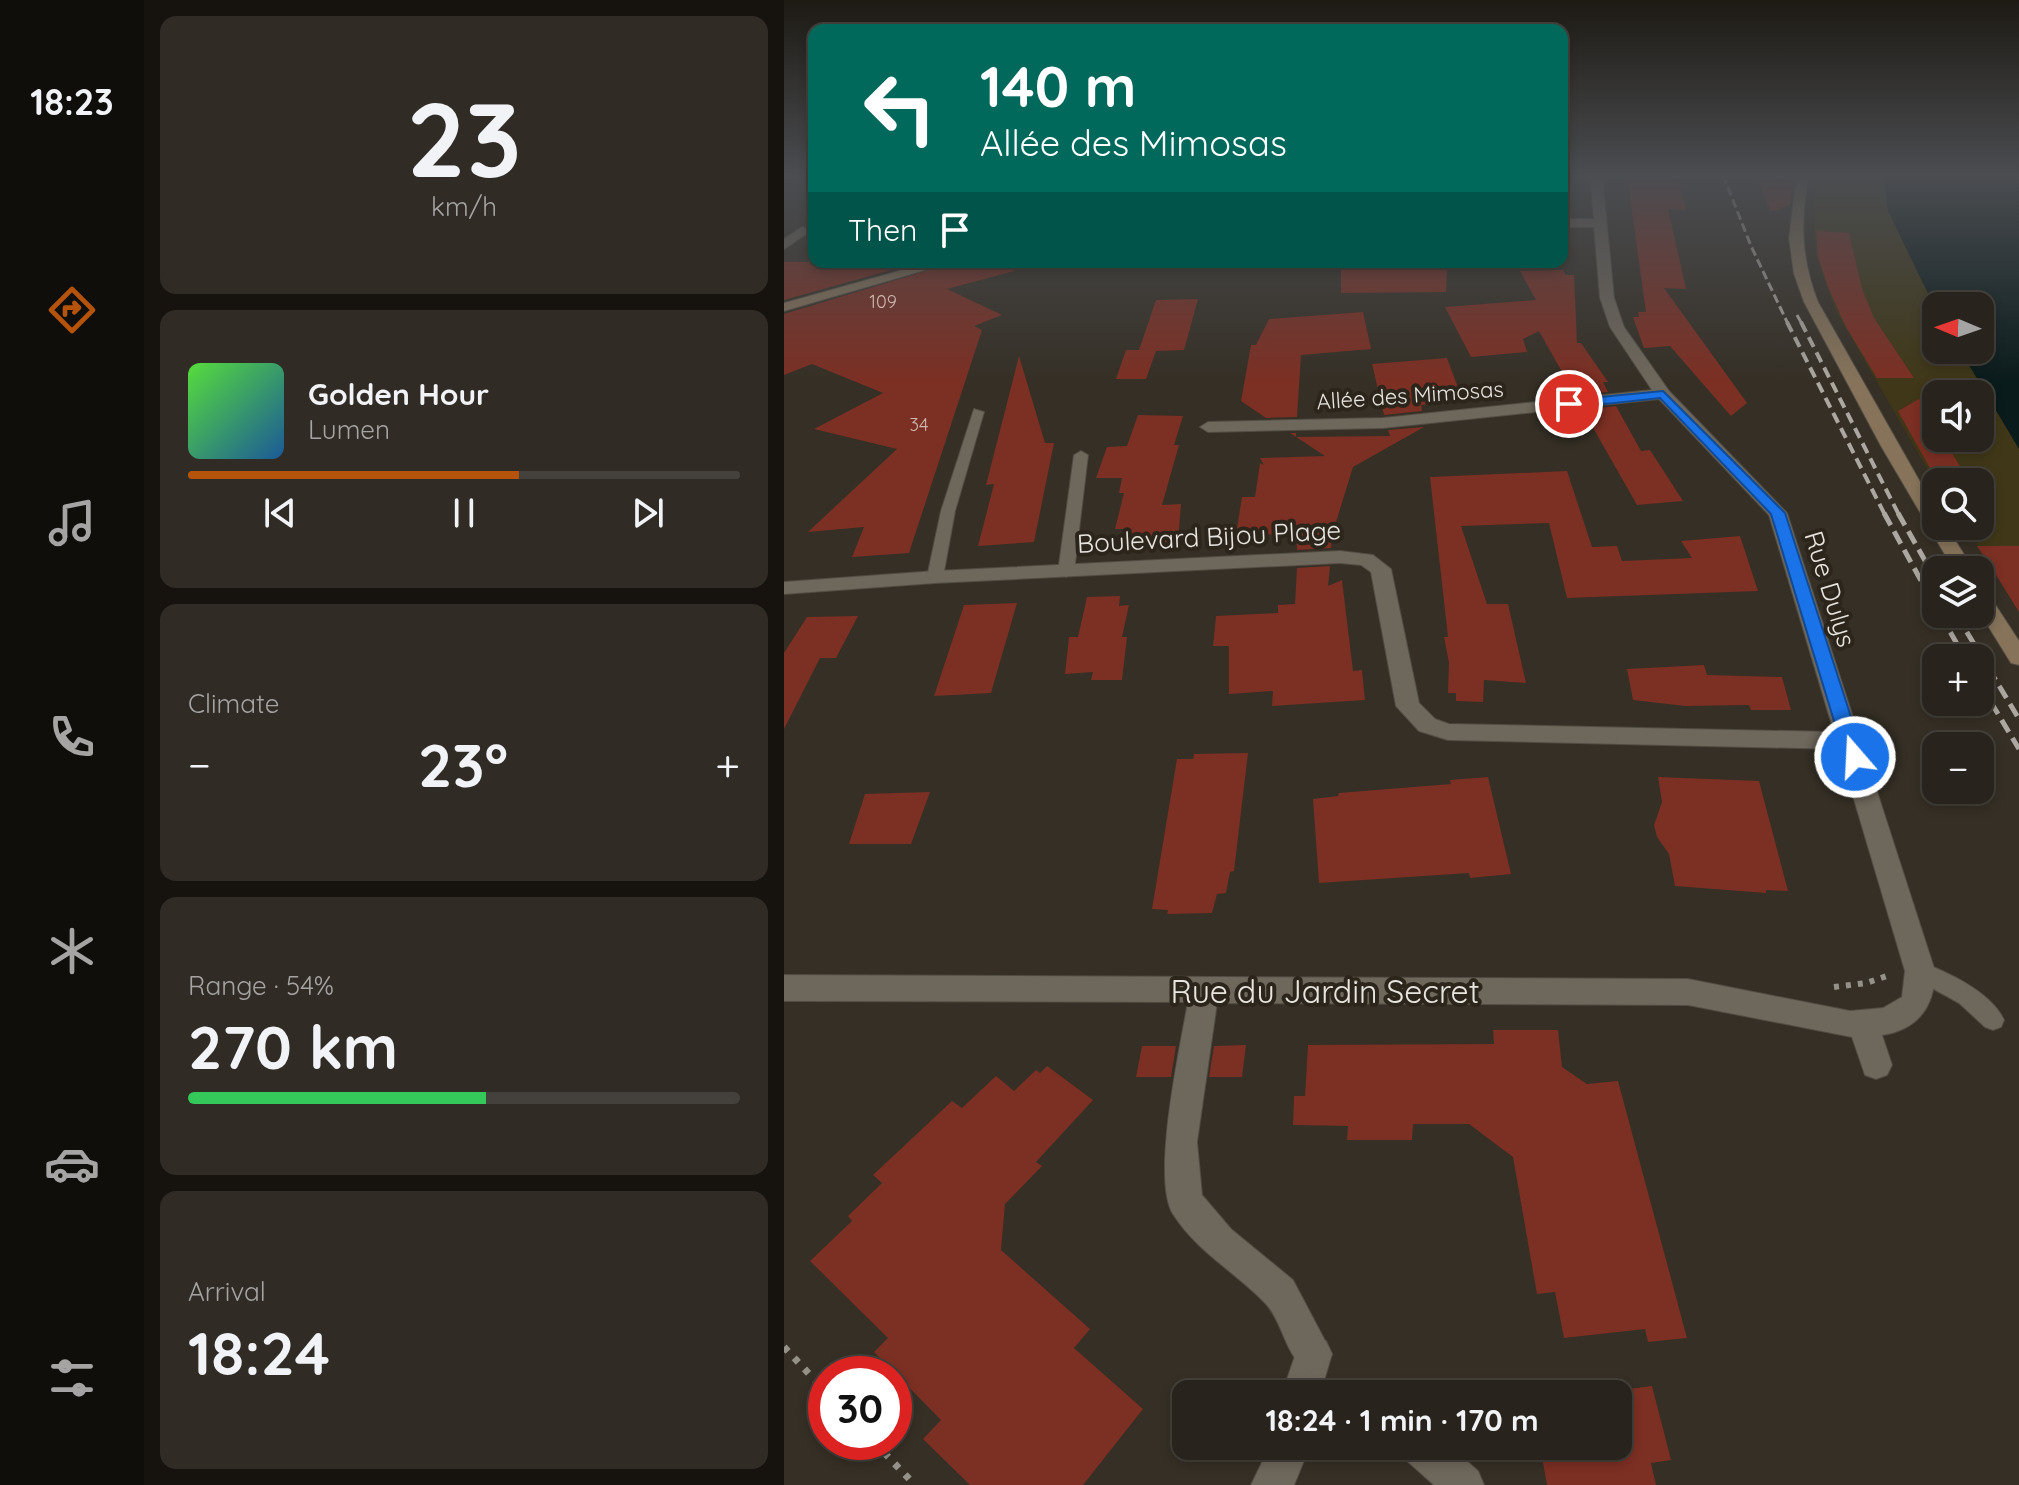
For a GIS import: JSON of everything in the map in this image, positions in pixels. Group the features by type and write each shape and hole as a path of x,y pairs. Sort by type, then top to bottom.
{"main road":[{"path":"1797,244 1798,261 1811,300 1869,411 1956,556"},
{"path":"784,307 924,268"},
{"path":"1994,618 2019,658"}],"street":[{"name":"Rue Dulys","path":"1603,244 1607,298 1630,348 1663,394 1778,513 1916,958"},
{"name":"Allée des Mimosas","path":"1208,427 1383,423 1663,394"},
{"name":"Boulevard Bijou Plage","path":"784,588 935,577 1340,557 1366,559 1381,569 1408,706 1427,725 1448,732 1849,741"},
{"name":"Rue du Jardin Secret","path":"784,988 1688,992 1786,1014 1863,1024 1887,1021 1913,1006 1920,991 1916,958"},
{"path":"1204,992 1181,1142 1185,1202 1219,1241 1280,1293 1313,1354 1305,1380"},
{"path":"1863,1024 1876,1065"},
{"path":"1271,1485 1286,1460"},
{"path":"1436,1460 1464,1485"}],"lane":[{"path":"935,577 955,482 978,412"},
{"path":"1066,572 1081,455"},
{"path":"1916,958 1993,1020"}],"path":[{"path":"1832,988 1886,977 1902,963 1916,958"},
{"path":"784,1347 808,1373"},
{"path":"891,1460 915,1485"}],"sand":[{"path":"1816,244 1904,244 1927,292 1922,292 1922,364 1968,364 1978,380 1922,380 1922,452 1994,452 1994,407 2019,449 2019,599 1994,566 1994,556 1987,556 1975,540 1994,540 1994,468 1927,468 1836,311 1816,256"}],"shaded area":[{"path":"1904,244 2019,244 2019,449 1994,407 1994,380 1978,380 1968,364 1994,364 1994,292 1927,292"}],"building":[{"path":"1637,244 1676,244 1686,289 1664,288 1747,403 1731,416 1670,346 1644,348 1633,317 1639,317 1638,312 1646,312"},
{"path":"1817,244 1852,244 1862,289 1874,318 1914,378 1877,378 1846,327 1818,256"},
{"path":"784,262 808,262 808,268 899,268 784,300"},
{"path":"936,268 1014,268 1014,271 947,289 1002,315 974,326 982,330 909,553 852,557 864,527 808,532 897,449 814,429 883,393 812,364 784,375 784,314"},
{"path":"1341,268 1447,268 1446,292 1341,293"},
{"path":"1563,270 1566,275 1574,275 1577,343 1581,343 1608,382 1603,382 1608,392 1575,395 1539,331 1523,339 1527,352 1471,357 1445,307 1536,300 1520,271"},
{"path":"1198,299 1184,350 1156,351 1146,379 1116,379 1126,350 1139,350 1156,300"},
{"path":"1363,312 1371,349 1301,355 1297,417 1266,418 1241,401 1251,345 1256,345 1269,319"},
{"path":"1019,356 1045,443 1054,443 1034,542 978,546 994,484 986,485"},
{"path":"1447,358 1463,401 1421,405 1422,411 1384,415 1372,364"},
{"path":"1919,399 1922,404 1922,452 1951,452 1961,468 1930,468 1898,411"},
{"path":"1616,406 1641,451 1650,450 1683,501 1637,505 1583,410"},
{"path":"1138,415 1183,416 1174,445 1179,445 1162,505 1181,504 1178,542 1126,545 1127,529 1115,529 1124,493 1119,493 1122,478 1096,478 1107,447 1127,446"},
{"path":"1424,427 1353,467 1331,548 1297,550 1296,535 1236,534 1242,497 1255,497 1260,463 1264,465 1260,458 1325,456 1296,437 1390,436 1388,430"},
{"path":"1567,471 1592,547 1617,546 1622,561 1692,558 1681,541 1740,536 1758,591 1567,598 1549,523 1461,526 1487,604 1508,604 1526,683 1484,680 1483,702 1456,701 1456,693 1448,693 1449,663 1444,637 1448,637 1430,477"},
{"path":"1977,546 2019,546 2019,612 1994,572 1994,556 1984,556"},
{"path":"1330,566 1328,586 1342,580 1353,671 1362,670 1365,700 1272,706 1273,691 1229,694 1229,646 1213,646 1216,616 1278,613 1278,605 1295,604 1297,568"},
{"path":"1120,596 1119,606 1129,605 1122,637 1127,637 1122,680 1091,680 1093,672 1065,674 1069,637 1078,637 1087,597"},
{"path":"1017,603 991,693 934,696 964,605"},
{"path":"858,616 836,658 820,658 784,729 784,653 807,617"},
{"path":"1704,665 1707,675 1782,677 1791,710 1751,710 1749,705 1685,706 1633,700 1627,669"},
{"path":"1248,753 1234,871 1230,872 1226,893 1217,894 1212,913 1167,914 1168,910 1152,909 1177,759 1193,759 1194,754"},
{"path":"1488,777 1511,874 1470,878 1469,873 1319,883 1313,799 1338,796 1339,793 1451,784 1450,780"},
{"path":"1658,777 1759,781 1788,891 1766,890 1766,893 1675,886 1669,854 1657,837 1654,825 1662,802"},
{"path":"930,792 911,844 849,844 865,794"},
{"path":"1493,1030 1558,1030 1562,1067 1587,1084 1618,1081 1687,1338 1648,1342 1645,1329 1564,1338 1555,1292 1537,1294 1513,1157 1469,1124 1413,1124 1412,1140 1347,1140 1348,1126 1293,1125 1294,1096 1305,1096 1308,1045 1494,1044"},
{"path":"1246,1045 1242,1077 1209,1077 1214,1046"},
{"path":"1142,1046 1176,1046 1171,1077 1136,1077"},
{"path":"1047,1066 1093,1100 1036,1162 1042,1166 1005,1204 1001,1250 1090,1329 1074,1348 1143,1409 1083,1485 970,1485 923,1439 941,1420 912,1391 912,1356 878,1356 874,1352 888,1338 810,1261 852,1221 848,1216 882,1183 873,1175 952,1101 962,1108 996,1076 1014,1091 1036,1070 1040,1073"},
{"path":"1652,1386 1671,1460 1651,1463 1656,1485 1547,1485 1543,1460 1632,1460 1632,1389"}],"railway":[{"path":"1750,244 1788,324"},
{"path":"1797,315 1802,324"},
{"path":"1801,322 1899,515"},
{"path":"1788,324 1885,515"},
{"path":"1884,513 1922,582"},
{"path":"1898,513 1922,556"},
{"path":"1948,628 1957,644"},
{"path":"1964,628 2019,719"},
{"path":"1994,707 2019,749"}],"route":[{"path":"1569,404 1663,394 1778,513 1855,757"}]}
